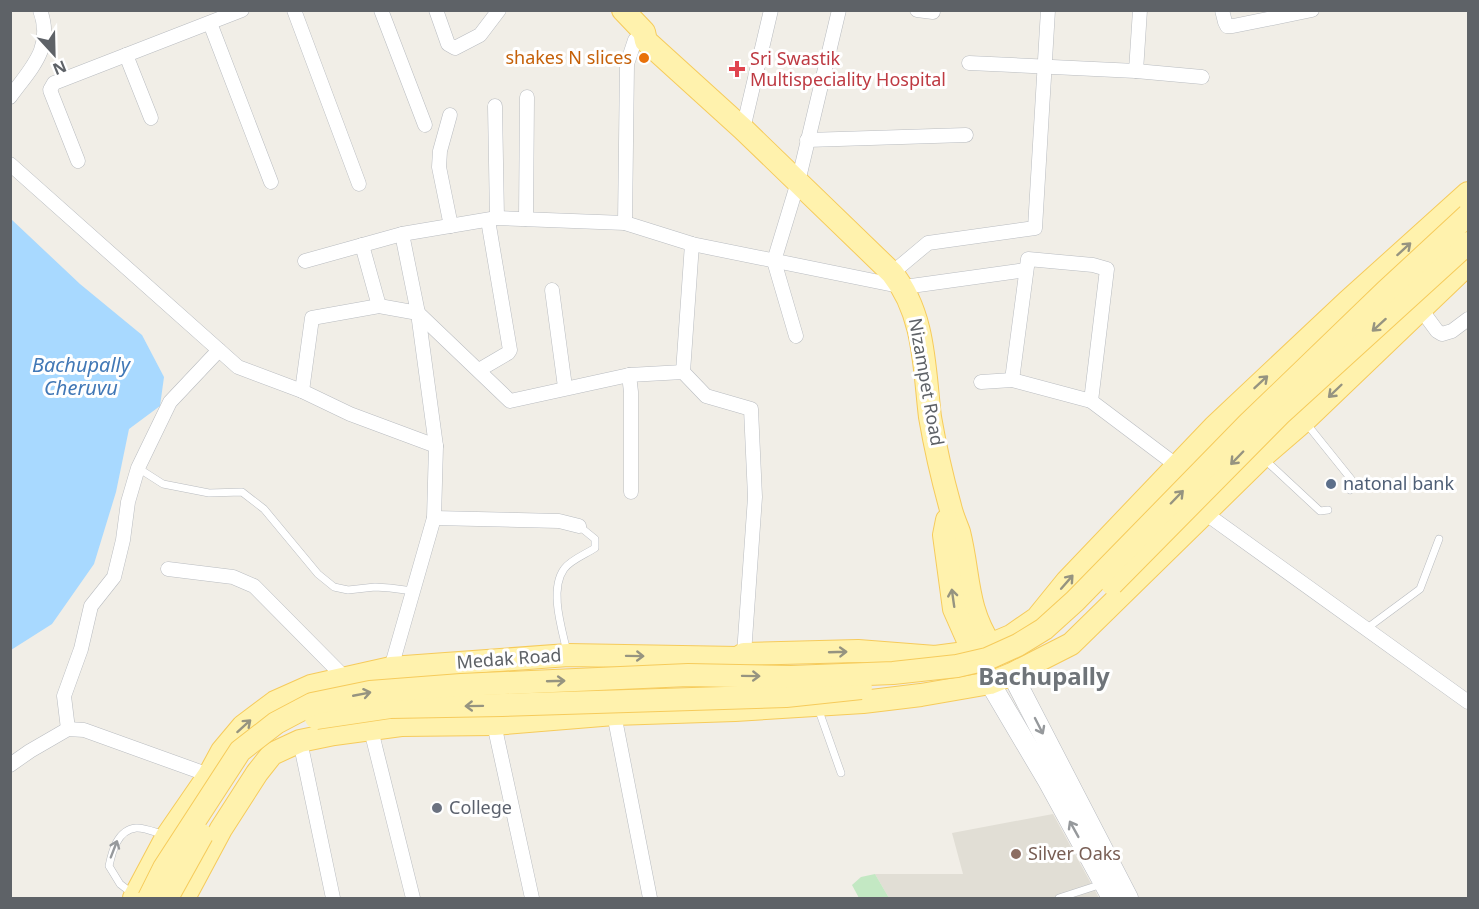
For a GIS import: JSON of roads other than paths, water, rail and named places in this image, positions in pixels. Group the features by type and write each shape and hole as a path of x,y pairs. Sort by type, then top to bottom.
{"main road":[{"name":"Nizampet Road","path":"606,10 743,129 898,280 912,304 921,341 931,419 950,507 944,536 954,609 982,649"},
{"name":"Nizampet Road","path":"623,10 644,33 640,40"},
{"path":"982,649 1011,636 1037,618 1067,581 1176,465 1347,301 1468,193"},
{"path":"139,897 164,868 240,751 276,723 312,704 370,692 462,685 688,675 791,677 892,673 957,666 987,659 1018,645 1044,629 1074,601 1248,424 1468,215"},
{"path":"167,898 231,783 253,755 289,732 321,716 390,707 786,696 968,676 993,670 1020,658 1057,635 1086,609 1281,413 1468,243"},
{"path":"184,898 221,829 257,773 272,754 300,741 401,725 494,724 614,714 816,705 921,695 990,683 1012,674 1071,644 1263,457 1304,421 1468,264"},
{"path":"1131,513 1169,548"},
{"name":"Medak Road","path":"139,897 167,836 209,775 222,751 243,726 267,708 311,686 391,668 568,655 738,658 744,654 858,651 935,657 982,649"},
{"path":"1012,674 1128,898"},
{"path":"990,683 1048,781 1108,891"}],"street":[{"path":"10,98 40,57 46,26 40,10"},
{"path":"78,161 50,90 54,82 242,10"},
{"path":"294,10 359,184"},
{"path":"381,10 424,125"},
{"path":"436,10 448,44 455,48 480,35 499,10"},
{"path":"743,129 771,10"},
{"path":"796,336 774,261 798,182 839,10"},
{"path":"917,10 933,12"},
{"path":"898,280 928,243 1035,228 1048,10"},
{"path":"1136,71 1140,10"},
{"path":"1222,10 1227,26 1233,26 1312,10"},
{"path":"210,23 272,182"},
{"path":"625,223 627,64 640,40"},
{"path":"126,55 151,118"},
{"path":"969,63 1136,71 1202,77"},
{"path":"526,219 527,97"},
{"path":"479,370 510,350 493,219 495,106"},
{"path":"450,115 440,151 439,167 451,226"},
{"path":"807,140 966,135"},
{"path":"10,164 238,367 302,391 350,414 436,446"},
{"path":"305,261 402,234 493,219 526,219 625,223 692,244 774,261 898,280 1026,270"},
{"path":"391,668 434,518 436,446 418,313 402,234"},
{"path":"692,244 684,372 705,396 751,409 755,497 744,654"},
{"path":"362,245 380,306"},
{"path":"1012,380 1028,259 1107,268 1091,401"},
{"path":"552,290 565,387"},
{"path":"302,391 312,318 380,306 418,313 510,401 565,387 629,375 684,372"},
{"path":"1420,308 1437,331 1442,334 1452,331 1468,319"},
{"path":"68,729 64,696 81,649 91,606 114,577 123,540 128,502 138,468 170,402 219,350"},
{"path":"629,375 632,492"},
{"path":"981,382 1012,380 1091,401 1176,465"},
{"path":"1205,513 1468,702"},
{"path":"434,518 559,521 579,526"},
{"path":"168,569 233,577 254,586 345,678"},
{"path":"614,714 650,898"},
{"path":"494,724 532,898"},
{"path":"10,765 68,729 84,730 209,775"},
{"path":"371,730 413,898"},
{"path":"300,741 333,898"}],"lane":[{"path":"1304,421 1351,479 1353,486 1350,490"},
{"path":"1263,457 1320,511 1328,510"},
{"path":"138,468 164,484 209,493 242,492 264,509 318,574 334,587 348,590 375,587 413,591"},
{"path":"568,655 556,596 564,568 595,548 596,539 579,526"},
{"path":"1366,628 1420,589 1439,539"},
{"path":"811,652 816,705 842,773"},
{"path":"139,897 120,884 109,866 118,838 136,828 167,836"},
{"path":"1059,898 1108,891"}],"water":[{"name":"Bachupally Cheruvu","path":"11,219 80,284 142,335 164,377 160,406 129,429 116,492 94,564 52,624 11,650"}],"place":[{"name":"shakes N slices","path":"644,58"},
{"name":"Sri Swastik Multispeciality Hospital","path":"737,69"},
{"name":"natonal bank","path":"1331,484"},
{"name":"College","path":"437,808"},
{"name":"Silver Oaks","path":"1016,854"}],"district":[{"name":"Bachupally","path":"1044,677"}]}
